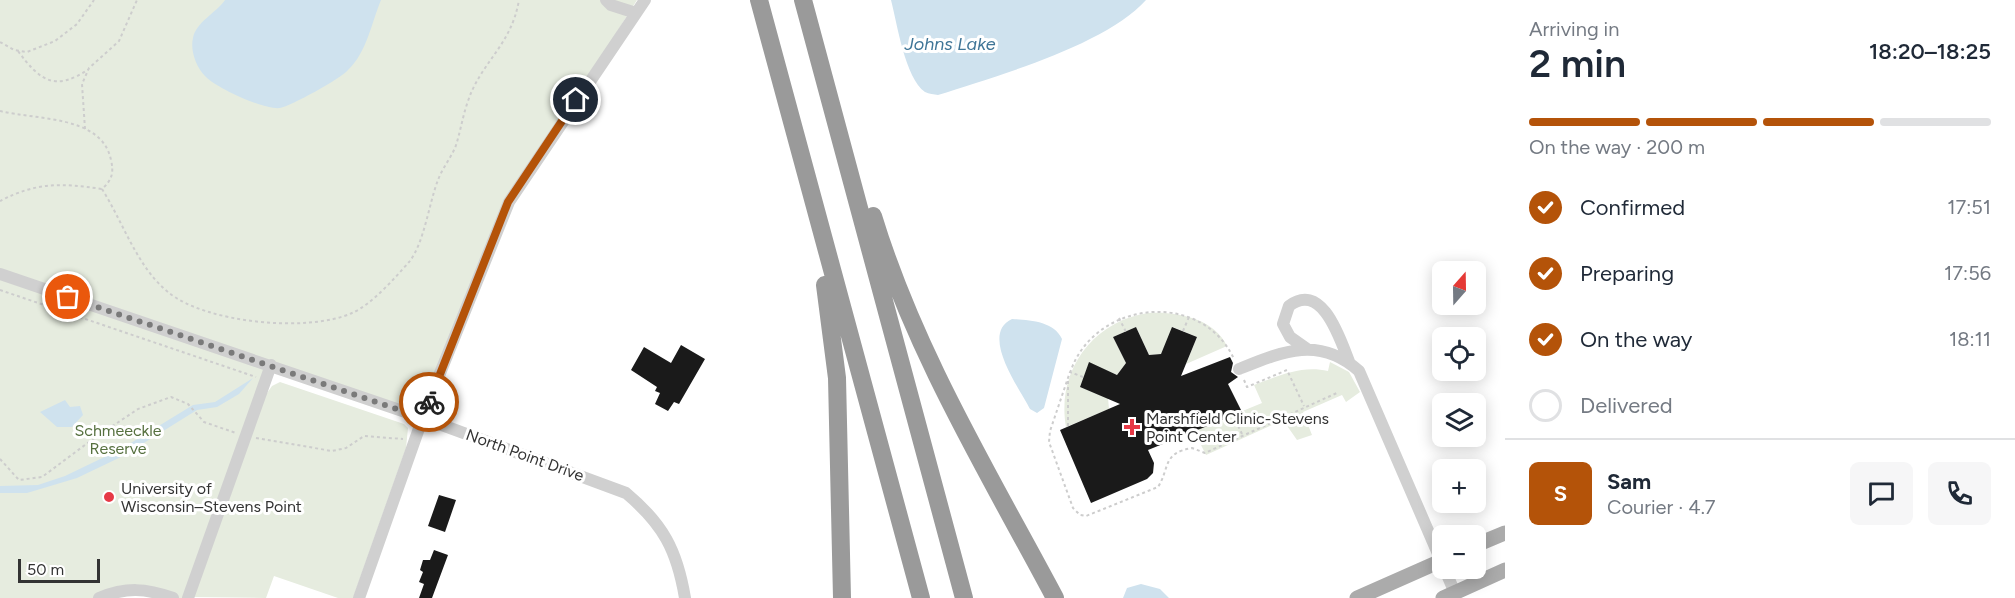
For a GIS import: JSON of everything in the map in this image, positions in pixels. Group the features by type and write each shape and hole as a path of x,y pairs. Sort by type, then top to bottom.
{"highway":[{"path":"759,0 921,598"},
{"path":"802,0 964,598"},
{"path":"818,57 833,74 881,243 909,315 963,424 1055,598"},
{"path":"828,254 823,274 837,378 842,598"}],"main road":[{"path":"1486,541 1505,533"},
{"path":"1356,598 1432,564"},
{"path":"1449,595 1505,570"}],"street":[{"path":"606,0 611,5 636,13"},
{"path":"359,598 423,418 508,202 645,0"},
{"name":"North Point Drive","path":"0,274 423,418 626,494 647,511 664,531 675,555 685,598"},
{"path":"1310,350 1290,337 1283,324 1289,306 1299,301 1314,303 1326,311 1350,364 1364,380 1432,539"},
{"path":"1239,369 1286,351 1310,350 1331,355 1350,364"},
{"path":"188,598 271,365"},
{"path":"1445,579 1449,595"},
{"path":"99,598 128,589 140,588 173,598"}],"path":[{"path":"0,42 18,51 27,52 65,35 94,0"},
{"path":"18,51 29,66 44,79 54,82 74,79 119,41 137,0"},
{"path":"102,189 147,268 166,291 191,306 225,316 291,322 324,322 352,313 370,302 410,260 438,178 458,139 467,103 484,68 510,33 519,0"},
{"path":"86,129 82,84 89,68"},
{"path":"0,111 70,123 86,129 103,141 110,155 113,171 109,183 102,189 55,184 36,186 0,201"},
{"path":"0,290 265,380"},
{"path":"1304,407 1287,370 1247,387 1219,334 1189,317 1158,312 1119,318 1085,344 1070,372 1050,431 1049,442 1073,508 1083,516 1158,487 1167,462 1172,456 1192,448 1205,453 1339,392"},
{"path":"1183,331 1189,317"},
{"path":"1119,318 1126,332"},
{"path":"1070,372 1083,377"},
{"path":"1068,426 1066,403 1070,372"},
{"path":"0,459 19,480 42,477 138,409 171,397 189,405 204,422 237,434"},
{"path":"1233,415 1242,436"},
{"path":"255,438 332,451 346,448 364,436 409,441"}],"green space":[{"name":"Schmeeckle Reserve","path":"0,0 637,0 509,202 423,418 271,365 188,598 173,598 154,591 99,598 0,598"},
{"path":"1148,313 1170,313 1193,318 1213,329 1227,346 1186,364 1197,337 1173,327 1161,354 1149,355 1136,327 1113,337 1126,363 1117,375 1089,363 1080,387 1108,398 1109,409 1066,427 1064,406 1067,387 1073,368 1083,352 1095,338 1111,326 1128,318"},
{"path":"1330,362 1349,372 1360,392 1346,402 1342,395 1303,412 1312,435 1297,440 1283,420 1206,455 1194,431 1262,403 1254,385 1299,370 1328,371"},
{"path":"280,382 404,424 408,428 406,448 353,598 338,598 274,576 266,598 192,597 262,400 272,386"}],"water":[{"path":"225,0 381,0 360,55 348,70 315,92 280,108 273,108 229,92 205,76 196,63 192,48 195,32"},
{"name":"Johns Lake","path":"891,0 1146,0 1128,16 1078,45 1019,68 938,95 925,92 912,75"},
{"path":"1012,319 1047,325 1053,328 1062,339 1044,408 1037,413 1030,409 1018,389 1001,349 999,337 1003,326"},
{"path":"253,378 239,394 217,407 197,410 123,456 77,478 27,493 0,493 0,486 38,485 65,476 121,449 193,405 215,402"},
{"path":"65,400 70,407 80,406 83,415 72,427 57,427 40,412"},
{"path":"1141,584 1160,589 1169,598 1123,598 1127,588"}],"building":[{"path":"1136,327 1149,355 1161,354 1172,327 1197,337 1181,376 1230,357 1233,363 1231,372 1238,377 1228,384 1242,412 1148,450 1154,463 1153,473 1147,479 1091,503 1060,430 1120,404 1080,387 1089,362 1117,375 1126,363 1113,337"},
{"path":"681,345 705,359 679,404 674,402 668,411 655,404 660,393 655,391 657,387 631,370 644,347 671,363"},
{"path":"439,495 456,500 445,532 428,526"},
{"path":"434,550 448,555 432,598 419,598 424,584 419,582 423,572 420,570 423,560 430,560"}],"way so far":[{"path":"68,297 423,418 429,402"}],"place":[{"name":"Marshfield Clinic-Stevens Point Center","path":"1132,427"},
{"name":"University of Wisconsin–Stevens Point","path":"109,497"}],"route":[{"path":"429,402 508,202 576,100"}]}
